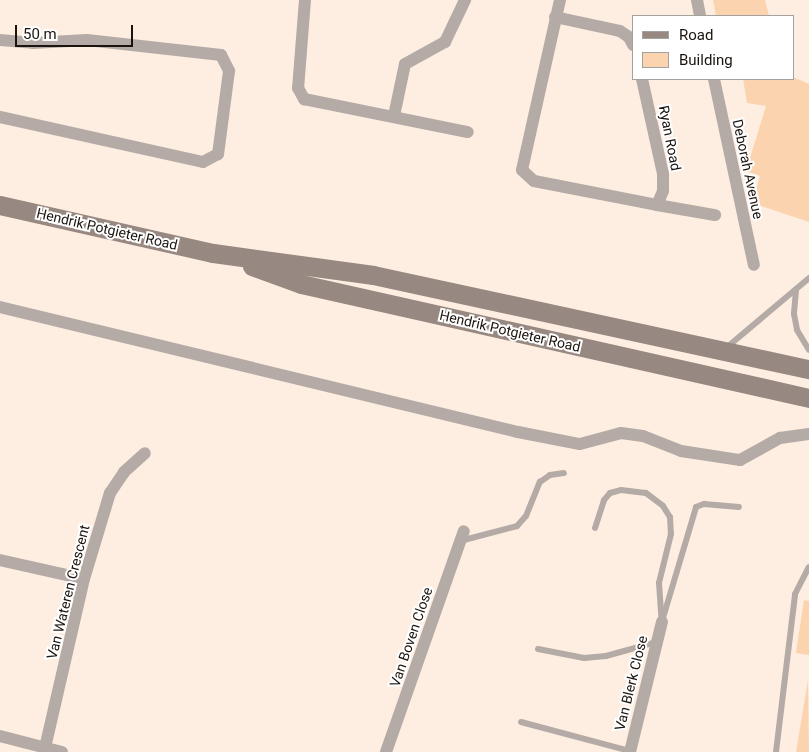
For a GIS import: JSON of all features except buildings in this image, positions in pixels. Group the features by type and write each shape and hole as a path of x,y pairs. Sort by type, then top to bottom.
{"main road":[{"name":"Hendrik Potgieter Road","path":"0,205 213,253 374,274 809,369"},
{"name":"Hendrik Potgieter Road","path":"213,253 301,284 809,398"}],"street":[{"path":"305,0 298,88 301,95 310,102 394,116 468,132"},
{"path":"394,116 405,64 444,42 465,0"},
{"path":"560,0 554,17 522,170 534,181 715,215"},
{"path":"697,0 700,15"},
{"path":"554,17 620,31 629,37 632,43"},
{"path":"0,40 33,42 88,40 220,55 229,71 218,154 203,162 0,117"},
{"name":"Ryan Road","path":"642,80 662,174 663,191 657,205"},
{"name":"Deborah Avenue","path":"714,80 754,265"},
{"path":"0,307 518,432 580,444 621,433 643,436 682,451 740,460 780,438 809,434"},
{"name":"Van Wateren Crescent","path":"45,750 84,579 110,493 124,472 145,453"},
{"name":"Van Boven Close","path":"386,752 462,536"},
{"path":"0,560 84,579"},
{"name":"Van Blerk Close","path":"630,752 662,622"},
{"path":"0,736 45,750 62,752"}],"lane":[{"path":"723,350 809,278"},
{"path":"796,290 794,314 797,330 809,350"},
{"path":"462,536 517,526 526,516 540,482 550,475 564,473"},
{"path":"595,528 604,500 610,493 621,490 646,494 663,506 670,517 671,534 659,583 662,622"},
{"path":"662,622 696,507 704,504 739,507"},
{"path":"776,752 795,594 809,567"},
{"path":"538,649 584,658 606,656 656,642"},
{"path":"521,722 630,752"}]}
